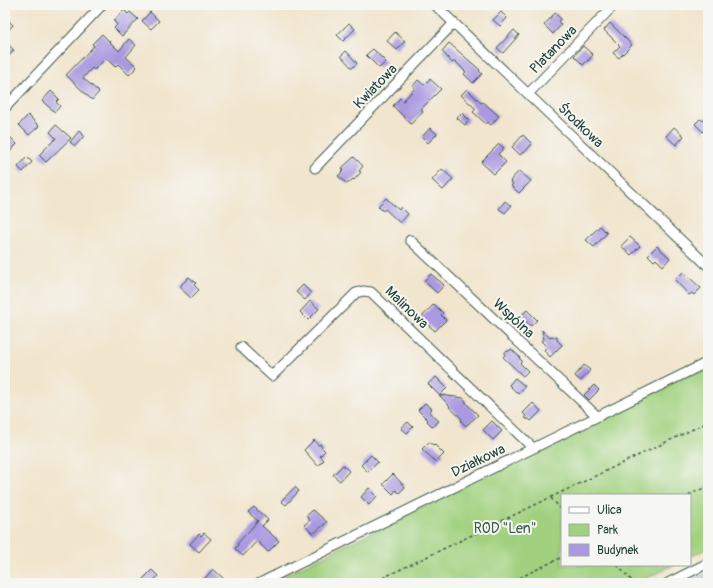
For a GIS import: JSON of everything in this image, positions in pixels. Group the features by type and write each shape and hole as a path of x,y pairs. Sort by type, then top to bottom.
{"street":[{"path":"5,108 102,5"},
{"name":"Środkowa","path":"435,5 708,266"},
{"name":"Platanowa","path":"528,94 614,5"},
{"name":"Kwiatowa","path":"316,168 454,23"},
{"name":"Wspólna","path":"410,240 597,416"},
{"name":"Malinowa","path":"241,347 272,376 356,293 363,291 371,292 533,448"},
{"name":"Działkowa","path":"260,583 708,362"},
{"path":"668,583 708,563"}],"path":[{"path":"372,583 708,422"},
{"path":"691,494 708,486"},
{"path":"551,498 561,509"},
{"path":"510,583 561,558"},
{"path":"618,566 634,583"}],"shaded area":[{"path":"708,570 708,583 682,583"}],"green space":[{"name":"ROD \"Len\"","path":"708,365 708,548 691,556 691,494 561,494 561,566 672,566 637,583 269,583"}],"building":[{"path":"124,10 128,14 130,12 138,19 122,36 114,28 117,25 114,21"},
{"path":"150,12 159,21 151,29 142,21"},
{"path":"501,12 507,18 500,26 493,20"},
{"path":"555,13 561,19 558,21 561,25 553,34 544,25"},
{"path":"5,17 13,25 5,34"},
{"path":"349,23 355,29 343,41 337,35"},
{"path":"610,23 632,45 619,58 613,53 620,46 604,30"},
{"path":"514,30 519,35 503,53 497,48"},
{"path":"395,32 405,41 397,50 387,41"},
{"path":"102,34 119,51 129,39 136,45 126,57 137,67 129,75 118,64 115,67 106,58 94,70 92,68 83,78 99,92 92,100 66,75 94,46 92,44"},
{"path":"5,42 14,50 5,60"},
{"path":"449,43 480,70 479,71 482,74 473,83 464,74 466,72 455,61 452,63 442,51"},
{"path":"583,46 593,55 583,65 574,56"},
{"path":"373,49 386,62 379,68 366,55"},
{"path":"346,51 357,63 352,68 341,56"},
{"path":"430,79 441,89 421,109 423,111 411,124 393,106 400,98 403,101 415,88 413,86 418,80 424,85"},
{"path":"467,89 481,103 483,102 499,116 491,125 488,122 486,124 473,112 476,109 461,95"},
{"path":"51,91 59,99 56,102 60,106 55,112 42,101"},
{"path":"462,113 469,120 465,125 457,118"},
{"path":"28,115 39,126 29,135 19,125"},
{"path":"708,115 708,126 703,132 695,124 700,119 703,121"},
{"path":"56,125 71,138 46,162 39,155 56,138 50,132"},
{"path":"674,127 684,136 676,145 666,136"},
{"path":"430,128 437,134 428,143 422,137"},
{"path":"79,131 84,136 75,146 70,142"},
{"path":"5,132 17,144 5,157"},
{"path":"523,135 532,144 524,153 523,152 520,155 512,147"},
{"path":"499,144 504,148 498,154 506,162 494,174 481,162"},
{"path":"27,157 32,162 23,172 18,167"},
{"path":"354,157 363,166 359,171 361,172 354,180 353,179 347,184 338,176 344,170 342,168"},
{"path":"442,169 453,179 443,190 432,180"},
{"path":"519,171 531,181 519,193 511,186 513,184 510,181"},
{"path":"386,198 399,210 401,207 408,214 400,223 385,209 383,211 378,206"},
{"path":"505,201 511,206 505,213 499,209"},
{"path":"600,226 607,233 594,247 586,240"},
{"path":"630,237 640,246 631,255 621,246"},
{"path":"657,246 670,258 663,266 656,259 654,261 648,255"},
{"path":"683,272 701,288 694,295 692,293 689,295 675,280"},
{"path":"431,274 444,285 437,293 424,281"},
{"path":"189,277 196,283 194,285 199,290 191,298 179,287"},
{"path":"303,285 311,293 305,300 296,292"},
{"path":"310,301 319,309 308,320 300,312"},
{"path":"434,304 443,313 441,315 446,320 435,331 427,324 425,326 419,320"},
{"path":"527,310 537,320 531,326 520,316"},
{"path":"542,330 550,338 552,336 557,337 557,340 562,345 550,357 544,350 547,347 541,341 544,339"},
{"path":"511,349 520,357 519,358 522,361 520,363 528,371 523,376 503,357 505,352"},
{"path":"584,365 590,370 581,381 575,376"},
{"path":"436,377 447,388 440,395 463,398 478,415 466,426 461,421 462,419 428,384"},
{"path":"515,378 525,386 518,394 509,385"},
{"path":"594,385 599,390 589,400 584,395"},
{"path":"425,403 432,409 429,412 439,421 433,427 418,410"},
{"path":"533,403 541,411 531,421 526,419 523,413"},
{"path":"492,421 502,431 493,440 483,430"},
{"path":"408,422 413,427 407,433 401,428"},
{"path":"314,440 318,445 321,444 321,447 325,451 320,456 324,460 318,466 304,450"},
{"path":"429,442 433,445 434,444 444,454 436,462 422,449"},
{"path":"371,455 378,462 368,472 361,465"},
{"path":"343,465 349,471 340,481 333,475"},
{"path":"393,474 405,487 399,493 396,490 393,494 383,484"},
{"path":"295,487 299,491 286,505 281,501"},
{"path":"369,488 377,496 369,505 361,497"},
{"path":"254,507 268,520 262,526 279,541 268,552 257,541 243,556 235,549 238,545 237,544 258,521 248,512"},
{"path":"313,510 327,522 313,534 304,525 310,520 306,516"},
{"path":"204,533 211,539 199,552 190,544 199,534 201,536"},
{"path":"213,569 223,578 219,583 209,583 204,579"},
{"path":"152,570 158,576 152,583 139,583"}]}
